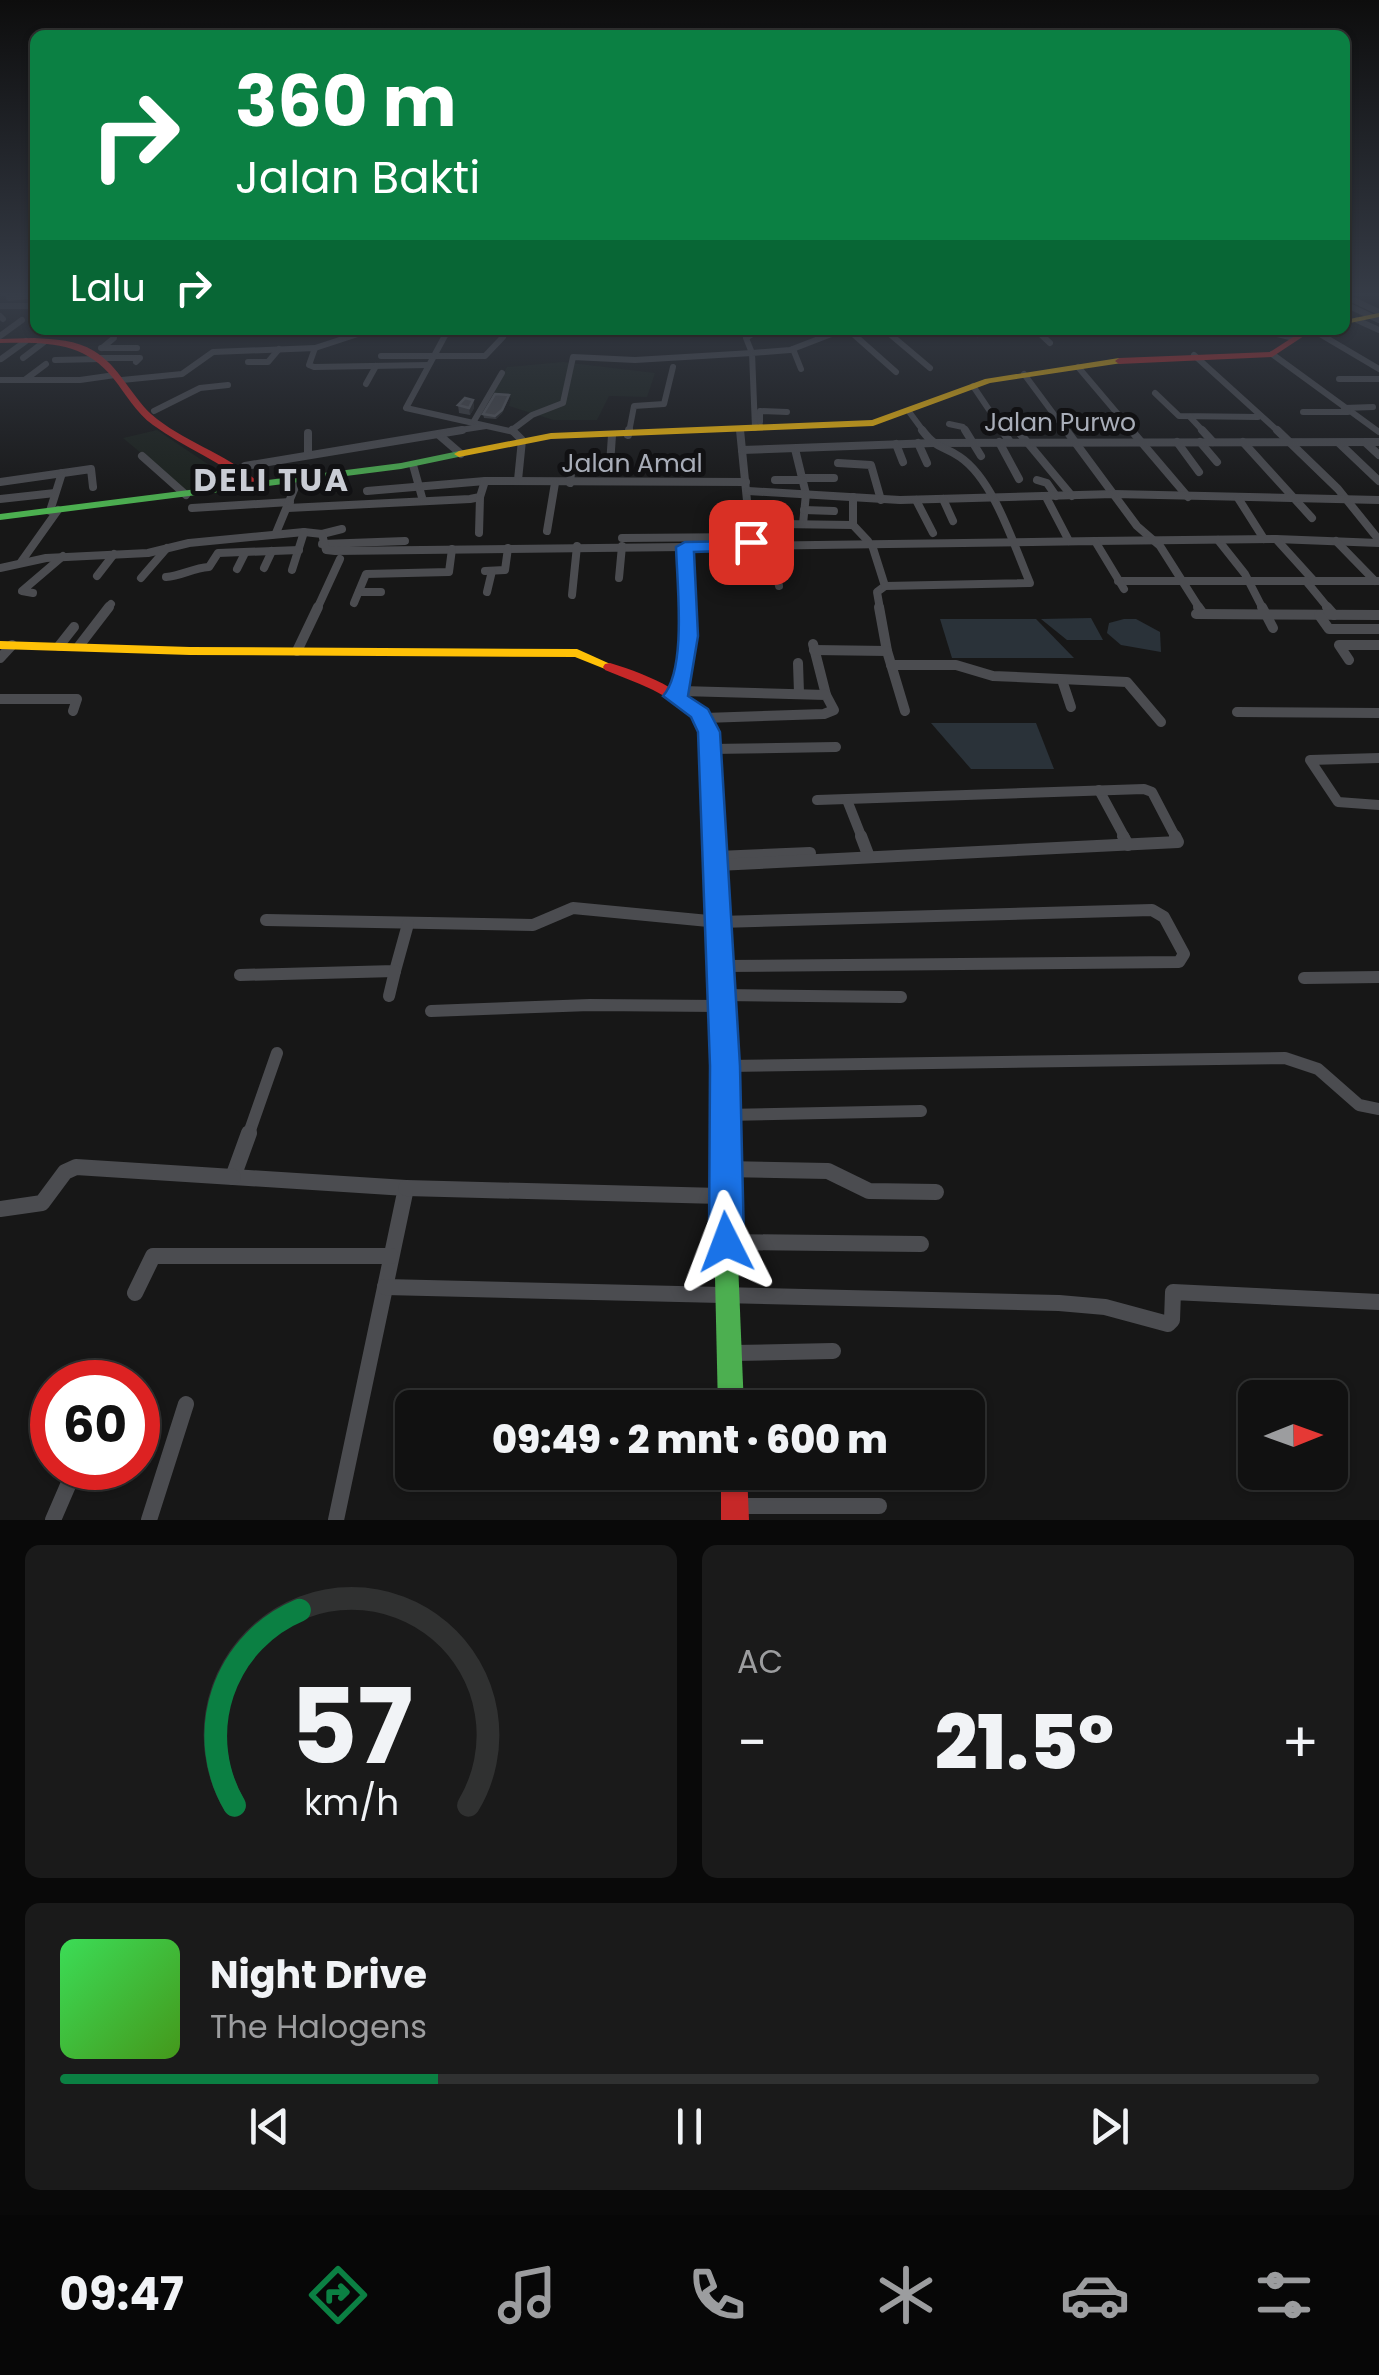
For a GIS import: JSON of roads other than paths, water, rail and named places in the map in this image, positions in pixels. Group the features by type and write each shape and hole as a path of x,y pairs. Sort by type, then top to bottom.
{"main road":[{"path":"108,366 122,383 180,432 245,466 260,484"},
{"path":"0,518 54,510 189,502 260,484 462,454 517,435 620,435 873,422 910,413 972,386 1085,366"},
{"path":"122,383 127,397 160,426 260,484"},
{"path":"6,645 577,653 678,693 706,722 710,749 725,1066 724,1196 731,1390"}],"street":[{"path":"25,380 43,366"},
{"path":"0,380 122,383 182,374 191,366"},
{"path":"311,366 376,366"},
{"path":"366,384 376,366"},
{"path":"427,366 406,408 493,425 517,435"},
{"path":"518,480 517,435 532,415 563,403 570,366"},
{"path":"752,428 751,406 758,381 755,366"},
{"path":"889,366 896,372"},
{"path":"1205,366 1290,442 1348,502 1379,541"},
{"path":"1288,366 1379,432"},
{"path":"1078,367 1188,498"},
{"path":"610,465 634,406 664,404 673,368"},
{"path":"474,422 502,373"},
{"path":"1024,374 1153,540 1199,614 1379,615"},
{"path":"1340,380 1379,379"},
{"path":"154,411 200,388 228,384"},
{"path":"972,386 1010,442"},
{"path":"1155,394 1174,415 1259,417"},
{"path":"1304,412 1373,407"},
{"path":"750,542 742,450 759,411 787,412"},
{"path":"906,711 887,650 876,592 886,586 1030,583 992,496 961,457 932,443 910,413"},
{"path":"1190,416 1213,442"},
{"path":"949,424 960,424 980,456"},
{"path":"245,466 493,425"},
{"path":"1016,426 1072,496"},
{"path":"308,433 308,453"},
{"path":"439,435 462,454"},
{"name":"Jalan Purwo","path":"742,450 972,442 1379,442"},
{"path":"999,442 1019,479"},
{"path":"1177,442 1198,472"},
{"path":"1200,442 1217,462"},
{"path":"1243,442 1312,518"},
{"path":"918,443 927,463"},
{"path":"1338,443 1379,481"},
{"path":"1366,443 1379,455"},
{"path":"896,444 903,462"},
{"path":"376,445 380,457"},
{"path":"795,449 806,494 803,524"},
{"path":"142,456 189,502 289,505 480,497"},
{"path":"854,462 858,472"},
{"path":"570,483 572,463"},
{"path":"413,464 423,501"},
{"path":"838,464 871,465 881,500"},
{"path":"0,482 93,470 93,487"},
{"path":"674,472 674,484"},
{"path":"20,563 54,510 62,473"},
{"path":"775,480 834,478"},
{"path":"276,533 298,480"},
{"name":"Jalan Amal","path":"368,490 518,480 747,487 881,500 1114,494 1379,500"},
{"path":"1036,480 1047,484 1069,541"},
{"path":"479,534 480,497 485,481"},
{"path":"547,531 555,483"},
{"path":"0,499 55,493"},
{"path":"852,497 853,526"},
{"path":"1238,498 1264,538"},
{"path":"943,499 953,522"},
{"path":"916,500 932,534"},
{"path":"804,510 834,511"},
{"path":"778,524 853,526 870,543 886,586"},
{"path":"322,539 342,529"},
{"path":"292,570 304,532"},
{"path":"0,568 64,556 114,554 276,533 304,532 322,539 405,541"},
{"path":"322,539 332,551 622,542 750,542 771,546 1264,538 1379,541"},
{"path":"1276,539 1334,615"},
{"path":"1218,540 1274,628"},
{"path":"1336,540 1378,583"},
{"path":"1095,541 1121,585 1180,580 1378,583"},
{"path":"619,578 622,542"},
{"path":"728,542 733,575"},
{"path":"681,543 688,629 678,693 800,693 826,695 832,700 832,713 706,722"},
{"path":"572,595 578,546"},
{"path":"771,546 779,586"},
{"path":"140,578 146,568 160,562 167,548"},
{"path":"354,603 366,574 449,572 452,548"},
{"path":"487,592 488,572 506,570 508,548"},
{"path":"166,577 177,576 188,568 209,567 218,553 299,550"},
{"path":"390,573 396,550"},
{"path":"264,568 272,552"},
{"path":"237,570 245,553"},
{"path":"97,576 114,554"},
{"path":"33,592 22,591 64,556"},
{"path":"296,652 340,558"},
{"path":"358,592 381,592"},
{"path":"79,646 111,604"},
{"path":"1319,614 1329,629 1379,630"},
{"path":"60,646 74,627"},
{"path":"1349,660 1339,645 1379,644"},
{"path":"0,658 6,645"},
{"path":"826,695 814,647 887,650"},
{"path":"798,663 800,693"},
{"path":"891,665 963,664 993,676 1128,682 1161,722"},
{"path":"1062,680 1072,706"},
{"path":"2,702 77,699 72,711"},
{"path":"1237,712 1379,713"},
{"path":"710,749 836,747"},
{"path":"1379,758 1310,762 1338,802 1379,805"},
{"path":"717,861 1128,846 1173,843 1178,838 1149,789 817,800"},
{"path":"1099,790 1128,846"},
{"path":"847,800 868,854"},
{"path":"266,920 532,926 572,908 718,922 1152,910 1164,917 1184,954 1179,962 721,966"},
{"path":"389,996 408,924"},
{"path":"240,975 395,971"},
{"path":"1304,978 1379,977"},
{"path":"432,1011 900,997"},
{"path":"233,1177 277,1053"},
{"path":"725,1066 1285,1058 1318,1069 1359,1105 1379,1110"},
{"path":"723,1115 921,1112"},
{"path":"0,1208 42,1203 65,1172 76,1168 406,1188 724,1196"},
{"path":"724,1169 828,1171 869,1190 936,1192"},
{"path":"336,1520 406,1188"},
{"path":"726,1242 921,1244"},
{"path":"135,1293 153,1256 391,1256"},
{"path":"385,1287 1059,1303 1104,1308 1168,1324 1172,1320 1173,1292 1379,1302"},
{"path":"730,1353 833,1351"},
{"path":"148,1520 186,1404"},
{"path":"53,1520 66,1490"},
{"path":"735,1513 879,1506"}],"district":[{"name":"DELI TUA","path":"272,479"}]}
